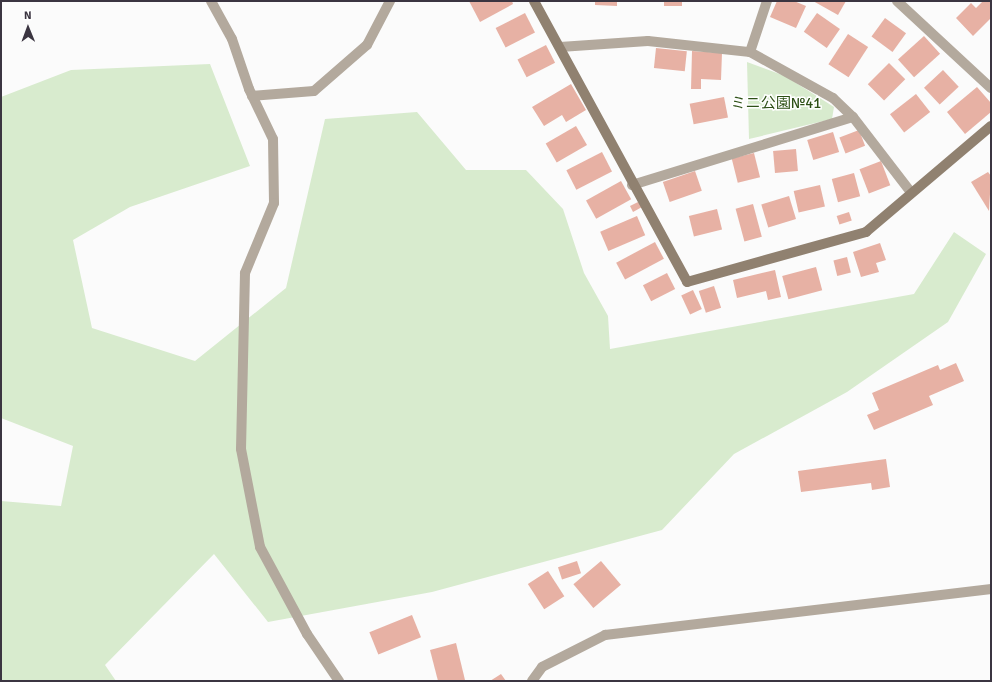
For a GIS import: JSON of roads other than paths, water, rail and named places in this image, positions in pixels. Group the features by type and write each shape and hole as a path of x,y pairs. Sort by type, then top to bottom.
{"street":[{"path":"211,1 232,40 252,96 273,139 274,203 245,273 241,449 260,547 308,634 339,681"},
{"path":"252,96 314,91 367,45 390,1"},
{"path":"534,1 560,47 632,185 686,282 866,232 910,191 991,126"},
{"path":"750,52 767,1"},
{"path":"897,1 991,88"},
{"path":"560,47 648,41 750,52 833,98 853,118 910,191"},
{"path":"632,185 853,118"},
{"path":"532,681 542,667 605,635 991,589"}],"park label":[{"name":"ミニ公園№41","path":"776,104"}]}
